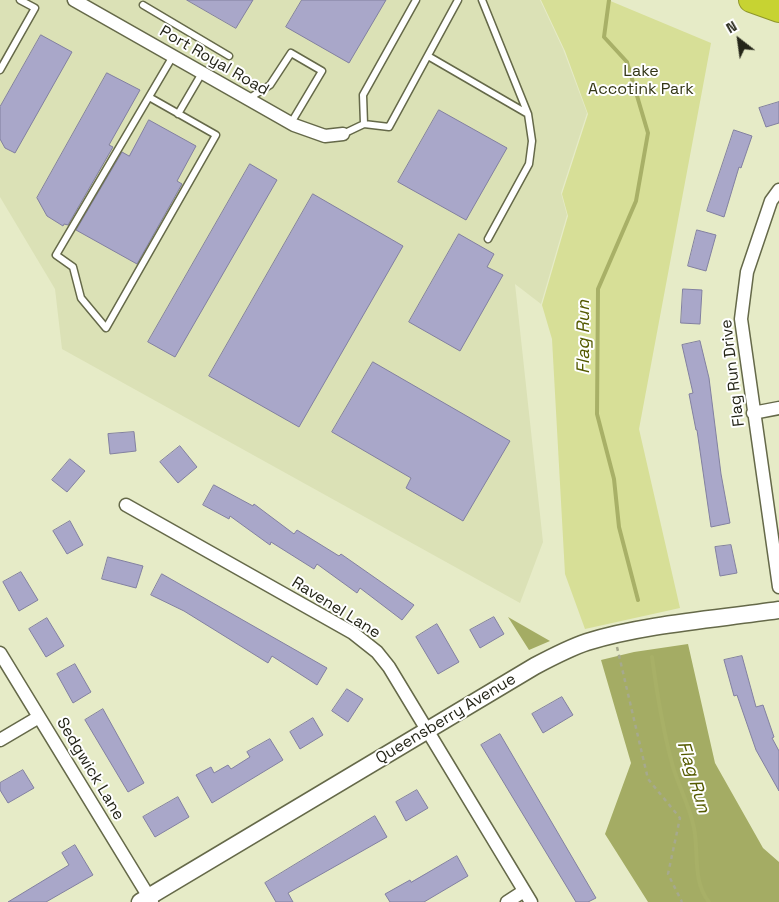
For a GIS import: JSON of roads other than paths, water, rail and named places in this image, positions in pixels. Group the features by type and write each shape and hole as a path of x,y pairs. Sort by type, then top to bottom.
{"highway":[{"path":"751,0 779,10"}],"street":[{"name":"Port Royal Road","path":"74,0 291,123 325,136 343,134"},
{"name":"Flag Run Drive","path":"779,190 771,201 747,272 742,306 743,340 779,587"},
{"path":"753,413 779,408"},
{"name":"Ravenel Lane","path":"126,505 364,641 390,666 528,897"},
{"name":"Queensberry Avenue","path":"147,900 535,666 586,643 608,636 779,610"},
{"name":"Sedgwick Lane","path":"0,653 147,900"},
{"path":"0,740 39,717"},
{"path":"506,902 528,897"}],"lane":[{"path":"0,70 36,8 20,0"},
{"path":"364,124 363,95 416,0"},
{"path":"343,134 364,124 388,127 458,0"},
{"path":"482,0 528,114 532,141 529,164 488,239"},
{"path":"143,5 229,56"},
{"path":"248,99 270,85 291,53 322,71 291,123"},
{"path":"149,98 216,135 106,328 81,298 73,267 56,255 173,56"},
{"path":"428,56 528,114"},
{"path":"178,114 202,73"}],"waterway":[{"name":"Flag Run","path":"609,0 604,37 627,62 648,133 636,201 598,289 597,414 614,479 619,527 638,600"},
{"name":"Flag Run","path":"652,657 666,740 673,767 692,820 698,876 700,885 709,902"}],"park label":[{"name":"Lake Accotink Park","path":"641,81"}]}
